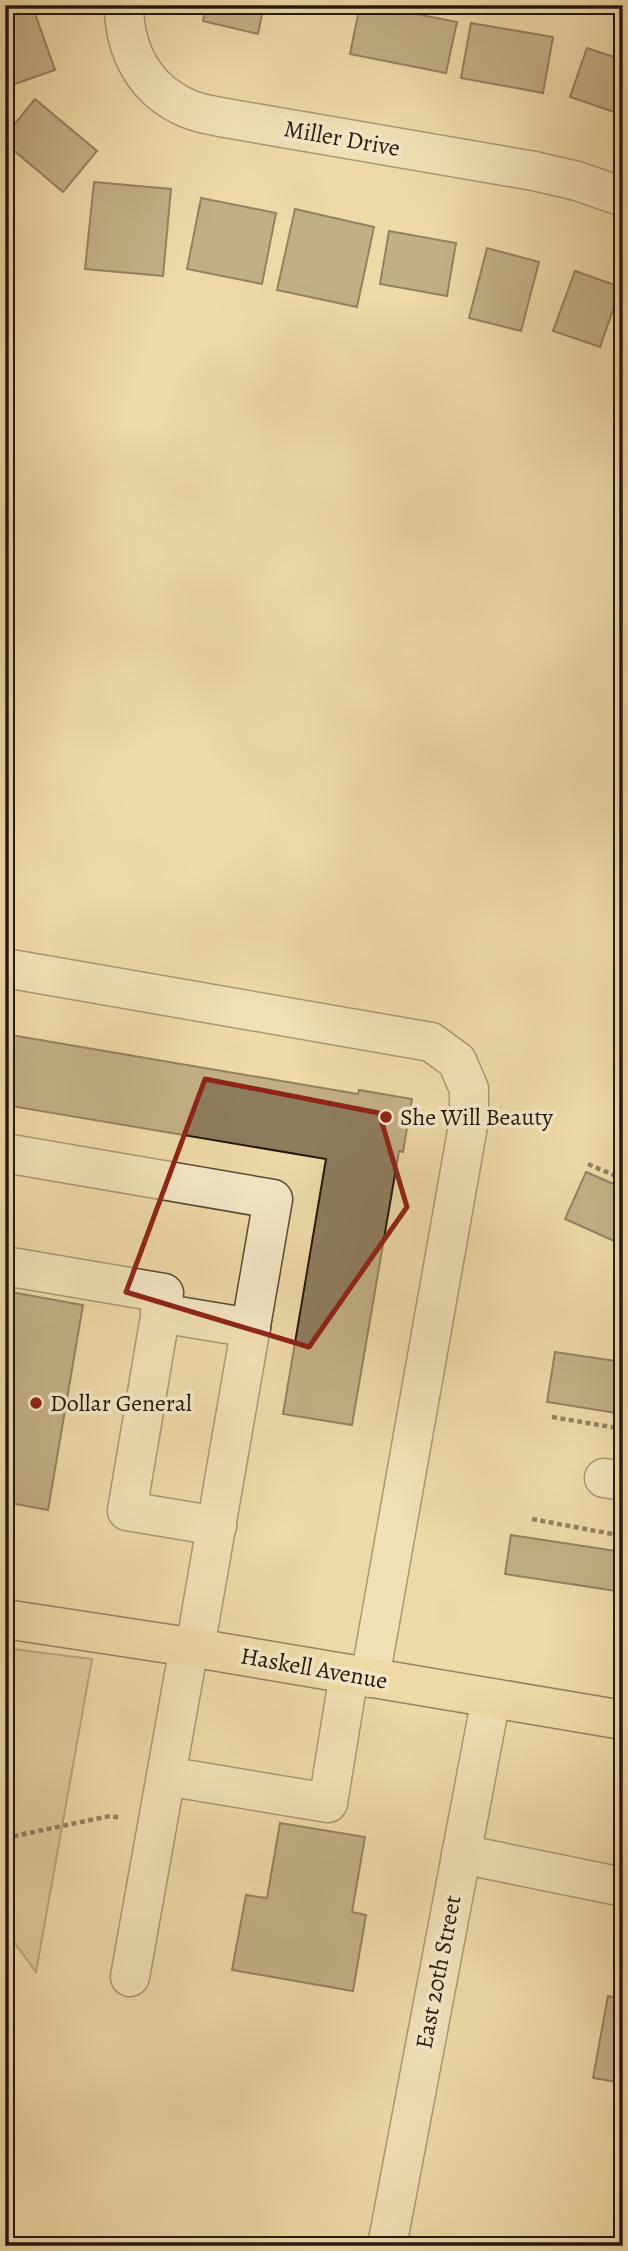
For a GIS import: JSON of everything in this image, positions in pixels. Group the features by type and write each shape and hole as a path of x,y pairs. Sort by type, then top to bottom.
{"main road":[{"name":"Haskell Avenue","path":"5,1619 623,1720"}],"street":[{"name":"Miller Drive","path":"124,5 124,23 133,57 148,82 168,98 190,110 534,172 577,181 623,197"},
{"path":"5,968 431,1042 457,1061 469,1089 469,1120 360,1676 328,1803 166,1776"},
{"path":"5,1153 273,1199 217,1526 166,1776 130,1977"},
{"path":"5,1266 164,1293 127,1511 217,1526"},
{"path":"160,1313 251,1328"},
{"name":"East 20th Street","path":"387,2246 491,1698"},
{"path":"461,1854 623,1887"}],"path":[{"path":"588,1164 623,1179"},
{"path":"552,1417 623,1429"},
{"path":"532,1519 623,1536"},
{"path":"5,1838 110,1816 158,1823"}],"highlighted area":[{"path":"205,1079 379,1113 407,1207 309,1347 126,1292"}],"shaded area":[{"path":"5,1648 92,1659 36,1972 5,1930"}],"building":[{"path":"5,5 32,5 55,70 9,86 5,75"},
{"path":"206,5 264,5 258,34 203,21"},
{"path":"360,5 457,22 446,73 350,54"},
{"path":"471,23 553,37 543,93 461,78"},
{"path":"587,48 623,60 623,115 570,97"},
{"path":"35,99 97,151 63,192 5,143 5,136"},
{"path":"94,182 171,189 163,276 85,269"},
{"path":"201,198 276,213 262,284 187,269"},
{"path":"295,209 374,227 357,307 277,290"},
{"path":"389,231 456,243 447,296 380,284"},
{"path":"487,248 539,262 521,331 469,318"},
{"path":"575,271 621,287 600,347 553,331"},
{"path":"5,1034 358,1094 359,1090 412,1099 403,1152 399,1151 352,1425 283,1414 326,1159 5,1105"},
{"path":"586,1172 623,1188 623,1245 565,1219"},
{"name":"Dollar General","path":"5,1291 83,1305 48,1510 5,1502"},
{"path":"555,1352 623,1362 623,1414 547,1402"},
{"path":"511,1535 623,1552 623,1592 505,1574"},
{"path":"280,1823 365,1837 352,1912 366,1915 353,1991 232,1970 246,1895 267,1898"},
{"path":"608,1996 623,1999 623,2083 593,2078"}],"place":[{"name":"She Will Beauty","path":"386,1117"},
{"name":"Dollar General","path":"36,1403"}]}
